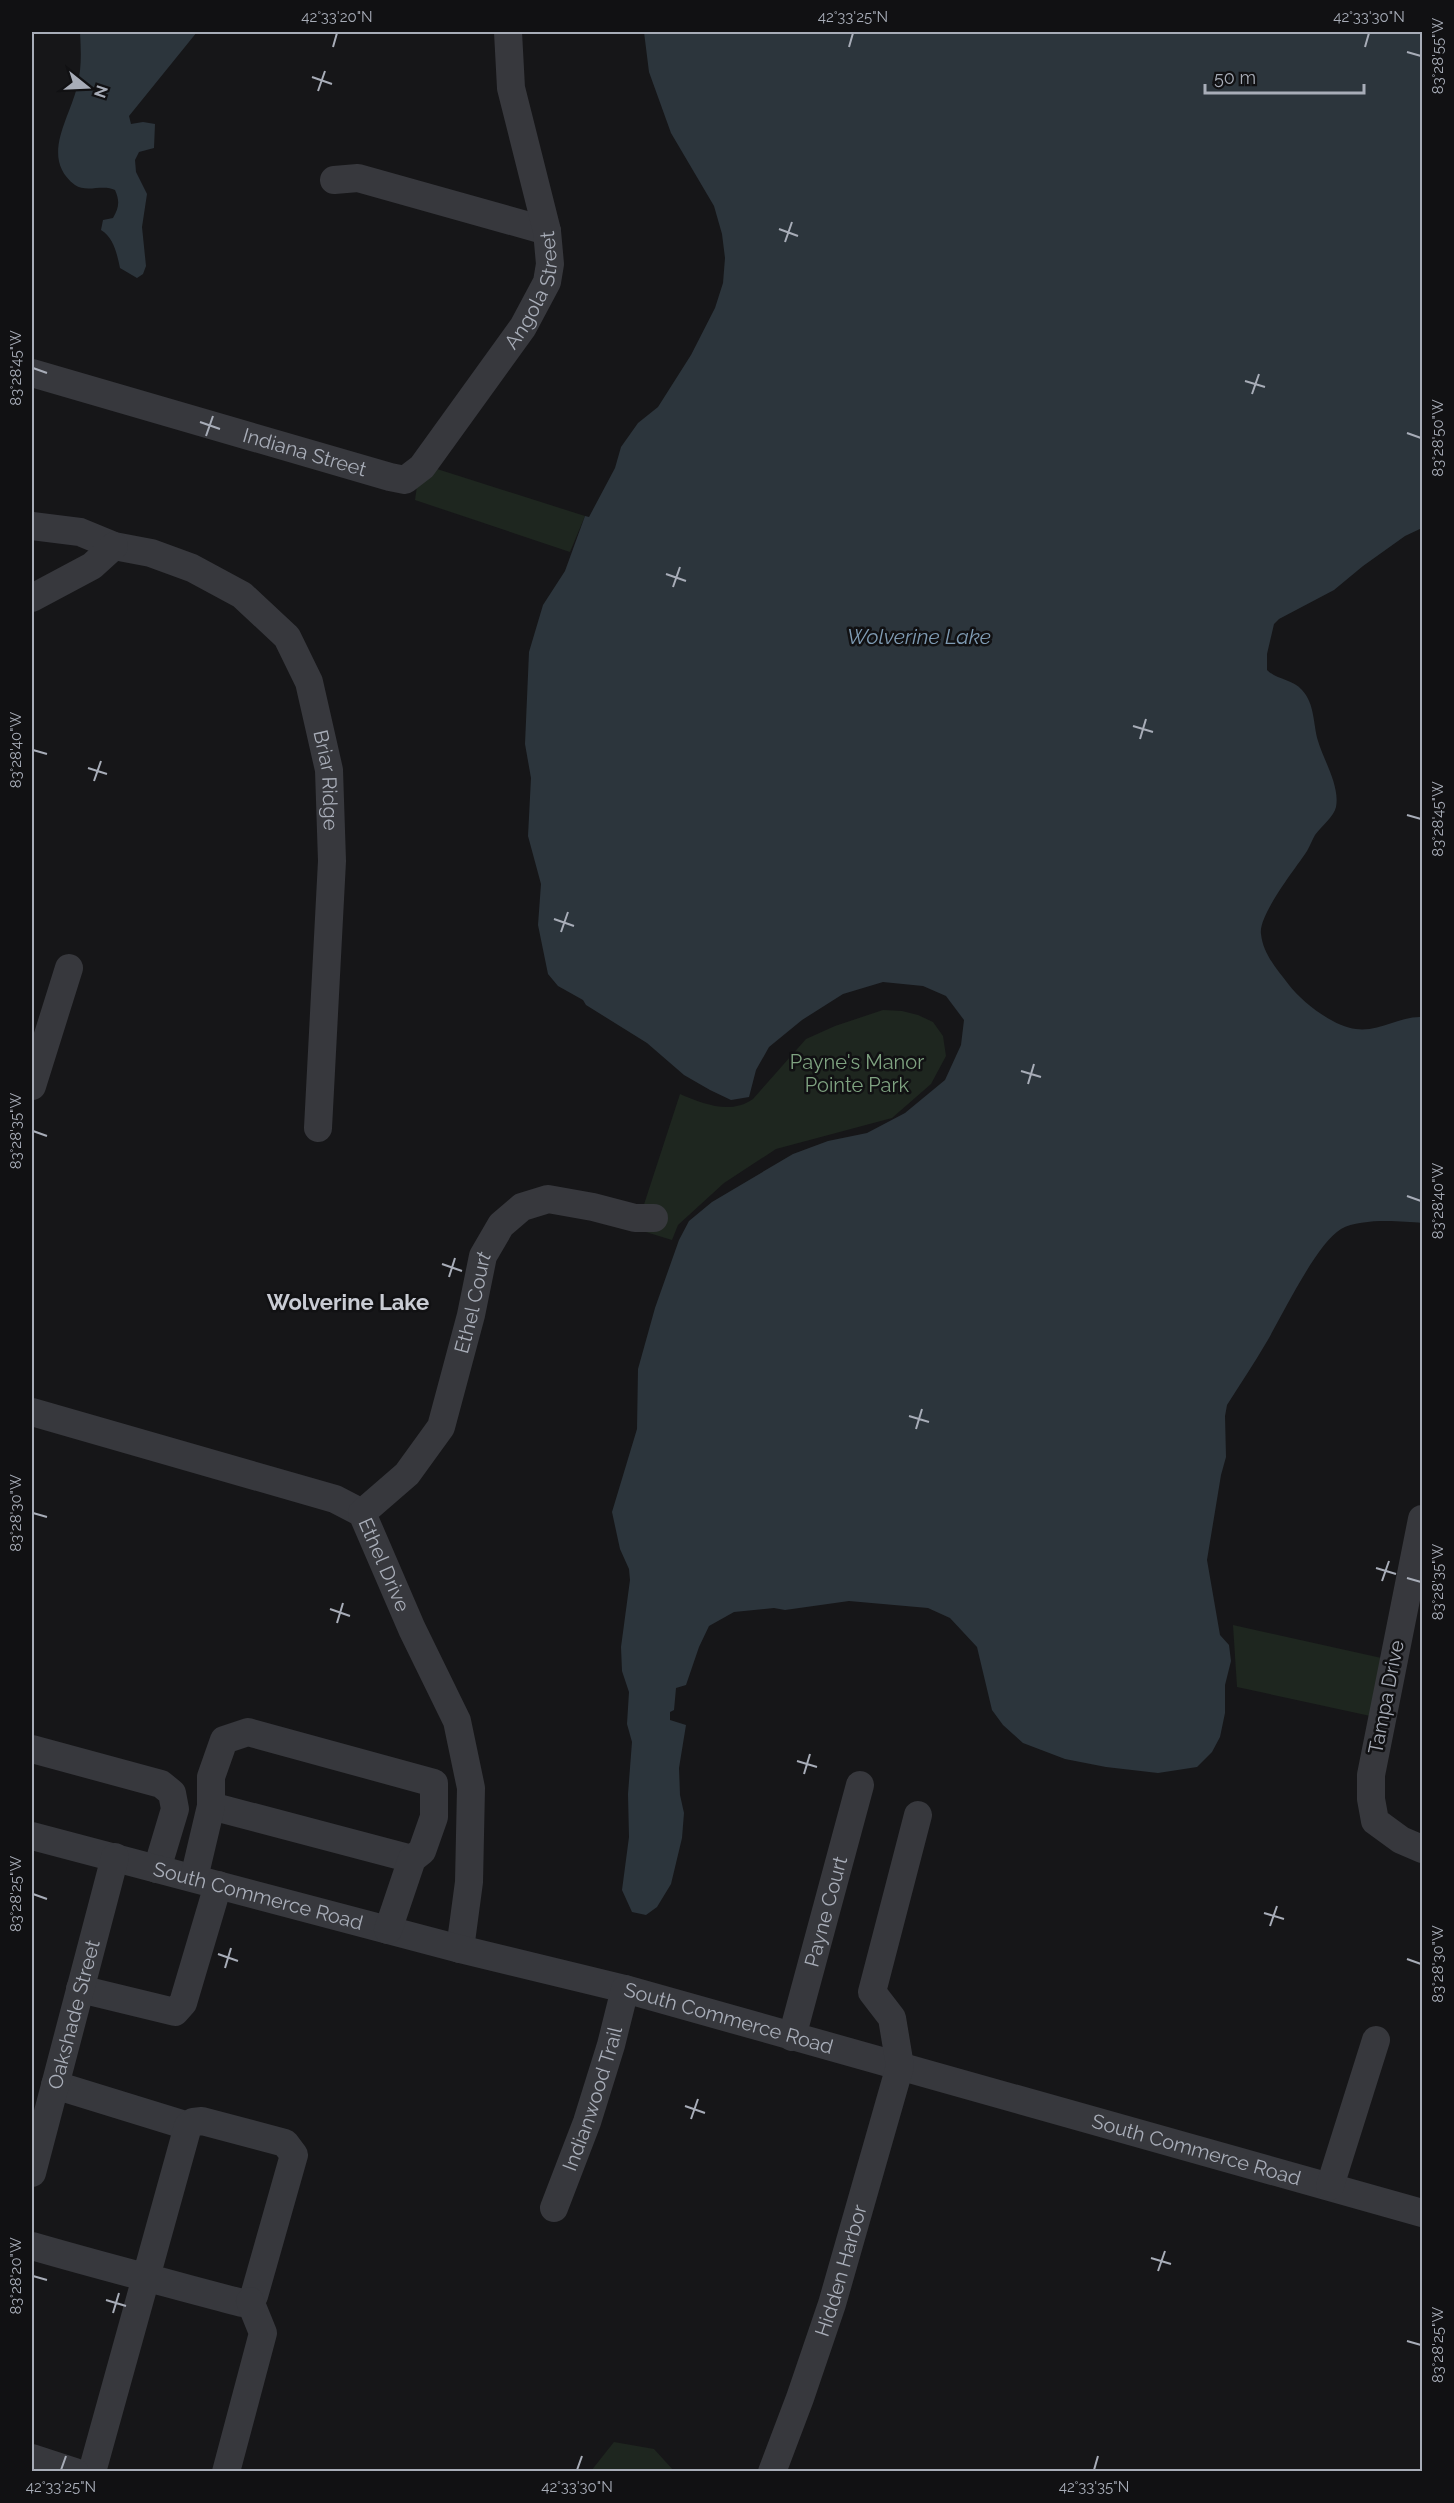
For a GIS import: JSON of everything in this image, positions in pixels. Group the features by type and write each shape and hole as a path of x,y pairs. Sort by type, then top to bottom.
{"street":[{"name":"Angola Street","path":"405,480 422,467 523,327 538,303 547,282 550,264 547,231 511,88 508,32"},
{"path":"334,180 358,178 547,231"},
{"name":"Indiana Street","path":"32,373 405,480"},
{"name":"Briar Ridge","path":"32,526 80,532 114,546 151,553 192,568 242,595 287,637 309,682 329,770 332,861 318,1128"},
{"path":"32,598 92,566 114,546"},
{"path":"32,1086 69,968"},
{"name":"Ethel Court","path":"362,1513 407,1474 441,1427 471,1315 483,1256 501,1225 522,1207 548,1199 635,1218 654,1218"},
{"name":"Ethel Drive","path":"32,1412 323,1496 362,1513 412,1629 457,1721 471,1788 469,1882 460,1949"},
{"name":"Tampa Drive","path":"1422,1519 1371,1775 1371,1799 1375,1821 1401,1840 1422,1849"},
{"path":"80,1989 175,2012 183,2003 206,1882 211,1777 224,1740 248,1732 434,1783 434,1817 422,1851 411,1859 388,1930"},
{"path":"32,1749 162,1784 172,1793 175,1809 157,1869"},
{"name":"Payne Court","path":"792,2037 860,1785"},
{"path":"211,1806 411,1859"},
{"path":"900,2066 892,2018 872,1992 918,1815"},
{"name":"South Commerce Road","path":"32,1836 460,1949 626,1989 1422,2213"},
{"name":"Oakshade Street","path":"32,2173 115,1857"},
{"name":"Indianwood Trail","path":"554,2208 587,2122 626,1989"},
{"path":"1330,2186 1376,2040"},
{"name":"Hidden Harbor","path":"772,2472 832,2304 900,2066"},
{"path":"55,2085 188,2127"},
{"path":"32,2247 146,2277 242,2303 250,2301 254,2296 294,2155 285,2143 213,2123 193,2122 188,2127 146,2277 92,2472"},
{"path":"226,2472 263,2333 250,2301"},
{"path":"32,2458 69,2469"}],"green space":[{"path":"434,468 585,516 570,552 415,500 417,486"},
{"name":"Payne's Manor Pointe Park","path":"883,1010 918,1015 933,1022 943,1036 946,1056 931,1084 892,1118 776,1149 724,1183 678,1225 672,1240 636,1229 680,1094 717,1106 744,1104 753,1099 806,1039 835,1026"},
{"path":"1233,1625 1386,1659 1375,1717 1237,1687"},
{"path":"614,2442 654,2449 674,2471 591,2471"}],"water":[{"path":"80,32 197,32 129,116 131,124 143,122 155,124 154,148 139,152 135,160 136,172 147,194 142,227 146,266 143,274 137,278 120,268 112,242 101,230 103,220 113,218 117,211 118,198 115,190 79,187 65,174 59,163 60,138 80,73"},
{"name":"Wolverine Lake","path":"644,32 1422,32 1422,528 1405,536 1334,590 1279,619 1274,624 1267,654 1267,670 1298,686 1309,701 1318,741 1334,782 1337,799 1333,814 1315,835 1307,851 1271,904 1265,915 1261,934 1271,961 1295,992 1319,1013 1338,1024 1365,1029 1422,1017 1422,1223 1381,1221 1359,1223 1341,1229 1331,1237 1300,1282 1227,1405 1226,1457 1207,1560 1220,1635 1229,1645 1231,1661 1225,1685 1225,1713 1220,1737 1212,1752 1197,1767 1158,1773 1106,1767 1065,1759 1023,1743 1003,1725 992,1710 977,1647 950,1618 928,1608 849,1601 785,1610 774,1608 734,1612 709,1626 686,1685 676,1688 674,1710 670,1712 670,1720 686,1725 679,1768 680,1795 684,1813 682,1838 671,1884 657,1907 646,1915 632,1912 622,1890 629,1837 628,1794 632,1742 627,1724 629,1692 622,1671 621,1647 630,1580 629,1569 620,1549 612,1512 637,1429 638,1369 655,1308 679,1240 689,1221 712,1202 793,1154 828,1141 867,1133 905,1113 945,1080 961,1045 964,1020 946,996 923,986 883,982 843,994 802,1020 769,1047 756,1070 749,1097 731,1100 684,1075 647,1043 558,986 548,974 538,925 541,884 528,836 531,778 525,744 529,652 543,605 565,571 585,516 589,517 615,468 621,447 638,423 658,407 691,355 715,308 723,283 725,258 722,234 714,206 671,133 649,72"}],"district":[{"name":"Wolverine Lake","path":"348,1302"}]}
